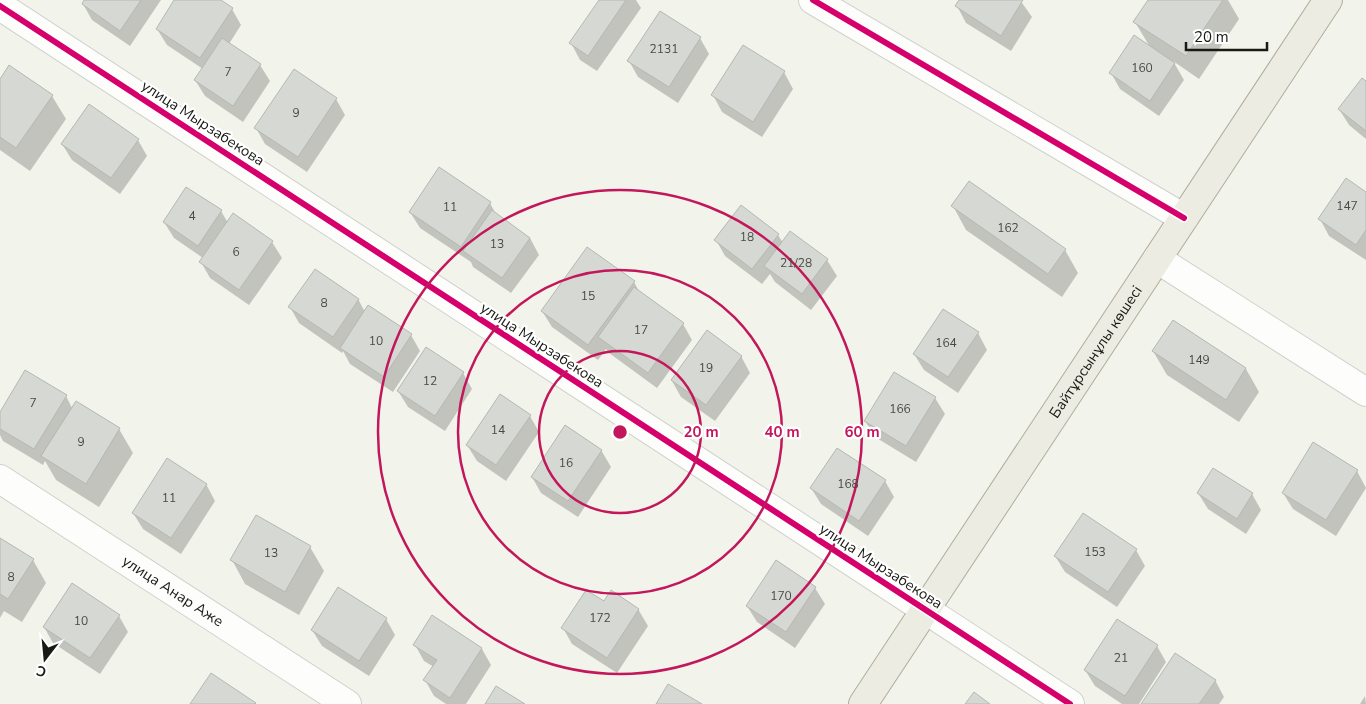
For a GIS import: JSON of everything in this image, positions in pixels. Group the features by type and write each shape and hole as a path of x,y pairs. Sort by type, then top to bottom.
{"main road":[{"name":"Байтұрсынұлы көшесі","path":"863,704 1328,0"}],"street":[{"path":"812,0 1184,218"},
{"name":"улица Мырзабекова","path":"0,6 1070,704"},
{"path":"1157,259 1366,392"},
{"name":"улица Анар Аже","path":"0,479 347,704"}],"building":[{"path":"84,0 141,0 120,31 82,4"},
{"path":"174,0 221,0 233,8 200,58 156,29"},
{"path":"599,0 626,0 588,56 569,43"},
{"path":"959,0 1023,0 1001,36 955,6"},
{"path":"1148,0 1223,0 1186,56 1133,22"},
{"path":"660,11 701,37 669,87 627,61"},
{"path":"1134,35 1175,63 1150,101 1109,73"},
{"path":"222,38 261,64 233,106 194,80"},
{"path":"743,45 785,71 753,122 711,95"},
{"path":"9,65 53,95 16,148 0,137 0,79"},
{"path":"294,69 337,98 298,157 254,128"},
{"path":"1362,78 1366,81 1366,131 1338,109"},
{"path":"89,104 139,139 111,178 61,144"},
{"path":"439,167 491,202 461,247 409,212"},
{"path":"1346,178 1366,192 1366,230 1356,245 1318,219"},
{"path":"969,181 1066,249 1048,274 951,206"},
{"path":"186,187 222,210 198,246 163,222"},
{"path":"741,205 779,234 752,269 714,240"},
{"path":"492,210 530,238 502,278 463,251"},
{"path":"233,213 273,241 239,290 199,262"},
{"path":"790,231 828,259 802,294 764,266"},
{"path":"587,247 635,281 588,345 541,311"},
{"path":"315,269 359,299 333,337 288,307"},
{"path":"634,287 684,323 648,373 598,337"},
{"path":"368,305 412,334 384,377 340,348"},
{"path":"943,309 979,332 948,377 913,354"},
{"path":"1173,320 1246,368 1226,400 1152,351"},
{"path":"707,330 742,356 706,405 671,380"},
{"path":"426,347 464,372 435,416 397,391"},
{"path":"25,370 67,395 34,449 0,429 0,412"},
{"path":"894,372 936,397 906,446 864,421"},
{"path":"500,394 531,415 496,465 466,445"},
{"path":"76,401 120,428 86,484 41,456"},
{"path":"565,425 602,450 568,501 531,477"},
{"path":"1313,442 1358,470 1326,520 1282,493"},
{"path":"837,448 886,480 859,521 810,488"},
{"path":"167,458 207,484 171,538 132,513"},
{"path":"1213,468 1253,493 1237,519 1197,493"},
{"path":"1083,513 1137,549 1108,592 1054,556"},
{"path":"256,515 311,546 285,592 230,560"},
{"path":"0,538 34,559 8,599 0,594"},
{"path":"776,560 816,587 786,632 746,606"},
{"path":"72,583 120,615 90,658 43,627"},
{"path":"338,587 387,618 359,661 311,630"},
{"path":"586,590 604,601 611,590 639,609 607,658 561,628"},
{"path":"432,615 482,648 450,698 423,680 437,660 413,645"},
{"path":"1117,619 1158,645 1125,696 1084,670"},
{"path":"1175,653 1216,680 1199,704 1141,704"},
{"path":"211,673 256,703 190,704"},
{"path":"668,684 702,704 656,704"},
{"path":"496,686 525,704 485,704"},
{"path":"974,692 990,704 965,704"}],"cycle path":[{"path":"813,0 1184,218"},
{"path":"0,6 1070,704"}]}
